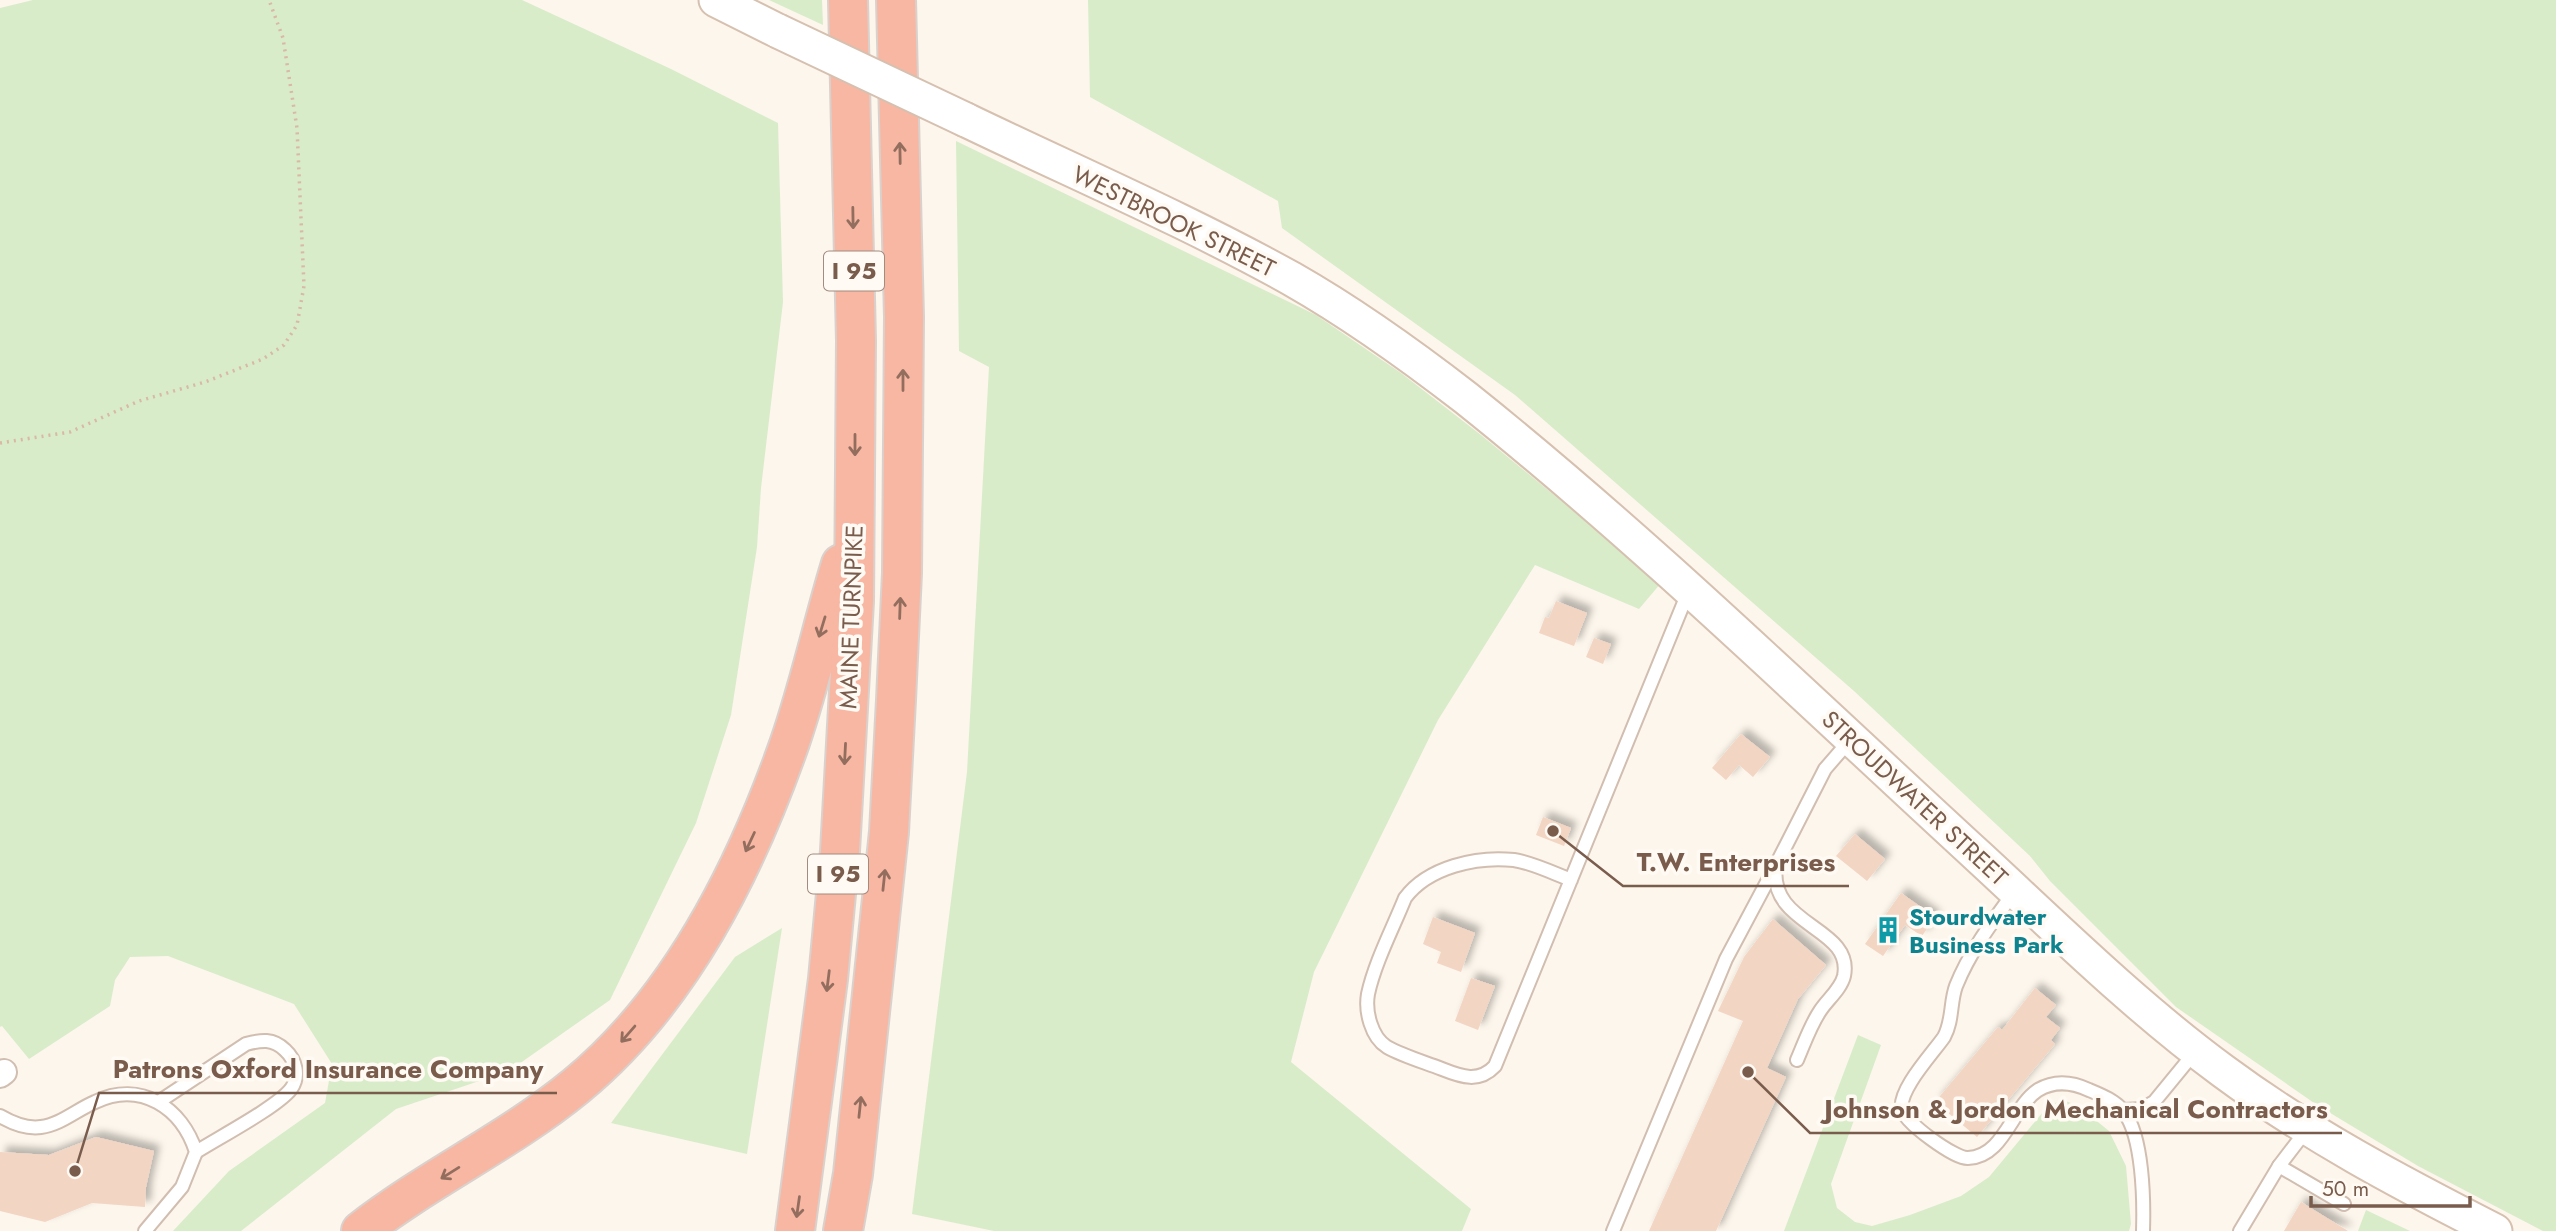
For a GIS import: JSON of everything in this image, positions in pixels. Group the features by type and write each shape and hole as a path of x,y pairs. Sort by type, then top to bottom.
{"highway":[{"name":"MAINE TURNPIKE","path":"795,1231 828,979 840,851 854,600 856,341 848,0"},
{"name":"MAINE TURNPIKE","path":"843,1231 853,1174 889,832 902,573 904,317 897,0"},
{"path":"360,1231 538,1115 579,1084 624,1039 679,969 732,881 774,787 855,515"},
{"path":"853,1174 867,1206 864,1231"}],"main road":[{"name":"WESTBROOK STREET","path":"716,0 1295,281 1463,396 1594,506"},
{"name":"STROUDWATER STREET","path":"1594,506 2138,1002 2197,1050 2262,1098 2356,1157 2494,1231"}],"lane":[{"path":"1571,880 1515,860 1473,862 1435,874 1411,890 1405,898 1368,996 1375,1037 1386,1046 1462,1077 1478,1077 1489,1073 1495,1066 1571,880 1689,590"},
{"path":"1613,1231 1726,959 1825,769 1851,739"},
{"path":"1776,865 1776,890 1787,907 1840,949 1846,961 1844,979 1819,1012 1797,1060"},
{"path":"2015,891 1970,957 1955,988 1945,1034 1902,1098 1902,1110 1910,1122 1956,1156 1967,1158 1982,1155 1993,1147 2035,1092 2045,1087 2062,1082 2081,1086 2106,1097 2123,1110 2131,1124 2144,1197 2143,1231"},
{"path":"145,1231 182,1187 196,1152 277,1101 291,1089 297,1076 292,1056 278,1044 262,1040 246,1044 160,1101"},
{"path":"2123,1110 2142,1109 2154,1102 2197,1050"},
{"path":"0,1116 27,1126 43,1127 114,1095 138,1096 160,1101 176,1115 190,1133 196,1152"},
{"path":"2240,1231 2279,1166 2308,1127"},
{"path":"2279,1166 2344,1204"}],"path":[{"path":"0,443 70,432 139,401 205,383 263,359 284,345 297,325 304,286 297,128 283,38 269,0"}],"green space":[{"path":"33,0 522,0 671,69 778,123 783,302 761,488 757,547 731,715 696,823 610,1000 509,1071 396,1109 241,1231 173,1231 229,1171 325,1103 332,1064 294,1004 168,956 130,957 115,980 110,1006 29,1059 2,1026 0,1027 0,8"},
{"path":"769,0 822,0 823,25"},
{"path":"1088,0 2556,0 2556,1231 2543,1231 2418,1166 2317,1105 2176,1007 2050,881 2030,856 1854,691 1515,395 1282,228 1278,201 1090,97"},
{"path":"956,141 1316,315 1401,373 1481,435 1661,583 1639,609 1535,565 1438,720 1314,972 1291,1062 1471,1209 1462,1231 994,1231 912,1214 967,772 989,367 959,351"},
{"path":"782,928 747,1154 611,1123 735,957"},
{"path":"1858,1035 1881,1045 1831,1184 1837,1208 1855,1222 1872,1226 1961,1196 1989,1177 2048,1106 2062,1100 2077,1105 2109,1131 2126,1166 2131,1224 2129,1231 1784,1231"},
{"path":"2366,1210 2410,1231 2358,1231"}],"building":[{"path":"1556,601 1587,613 1574,646 1539,633 1545,617 1549,618"},
{"path":"1594,638 1611,644 1603,664 1586,657"},
{"path":"1741,734 1770,757 1753,777 1739,765 1726,780 1712,768"},
{"path":"1543,817 1571,828 1564,846 1536,835"},
{"path":"1855,834 1885,859 1867,881 1836,856"},
{"name":"Stourdwater Business Park","path":"1901,893 1935,917 1922,936 1905,925 1883,956 1865,944"},
{"path":"1433,917 1475,933 1461,972 1437,963 1441,952 1423,944"},
{"path":"1773,919 1826,965 1798,999 1767,1068 1786,1077 1716,1231 1649,1231 1743,1021 1718,1011 1744,957"},
{"path":"1471,978 1495,986 1478,1030 1455,1021"},
{"path":"2035,988 2056,1005 2046,1017 2060,1028 2051,1040 2055,1044 1977,1137 1935,1102 1998,1027 2002,1030"},
{"path":"96,1137 154,1151 146,1187 145,1207 92,1203 45,1222 0,1211 0,1152 49,1155"},
{"path":"2301,1202 2348,1231 2284,1231"}],"place":[{"name":"T.W. Enterprises","path":"1553,831"},
{"name":"Stourdwater Business Park","path":"1888,930"},
{"name":"Johnson & Jordon Mechanical Contractors","path":"1748,1072"},
{"name":"Patrons Oxford Insurance Company","path":"75,1171"}]}
